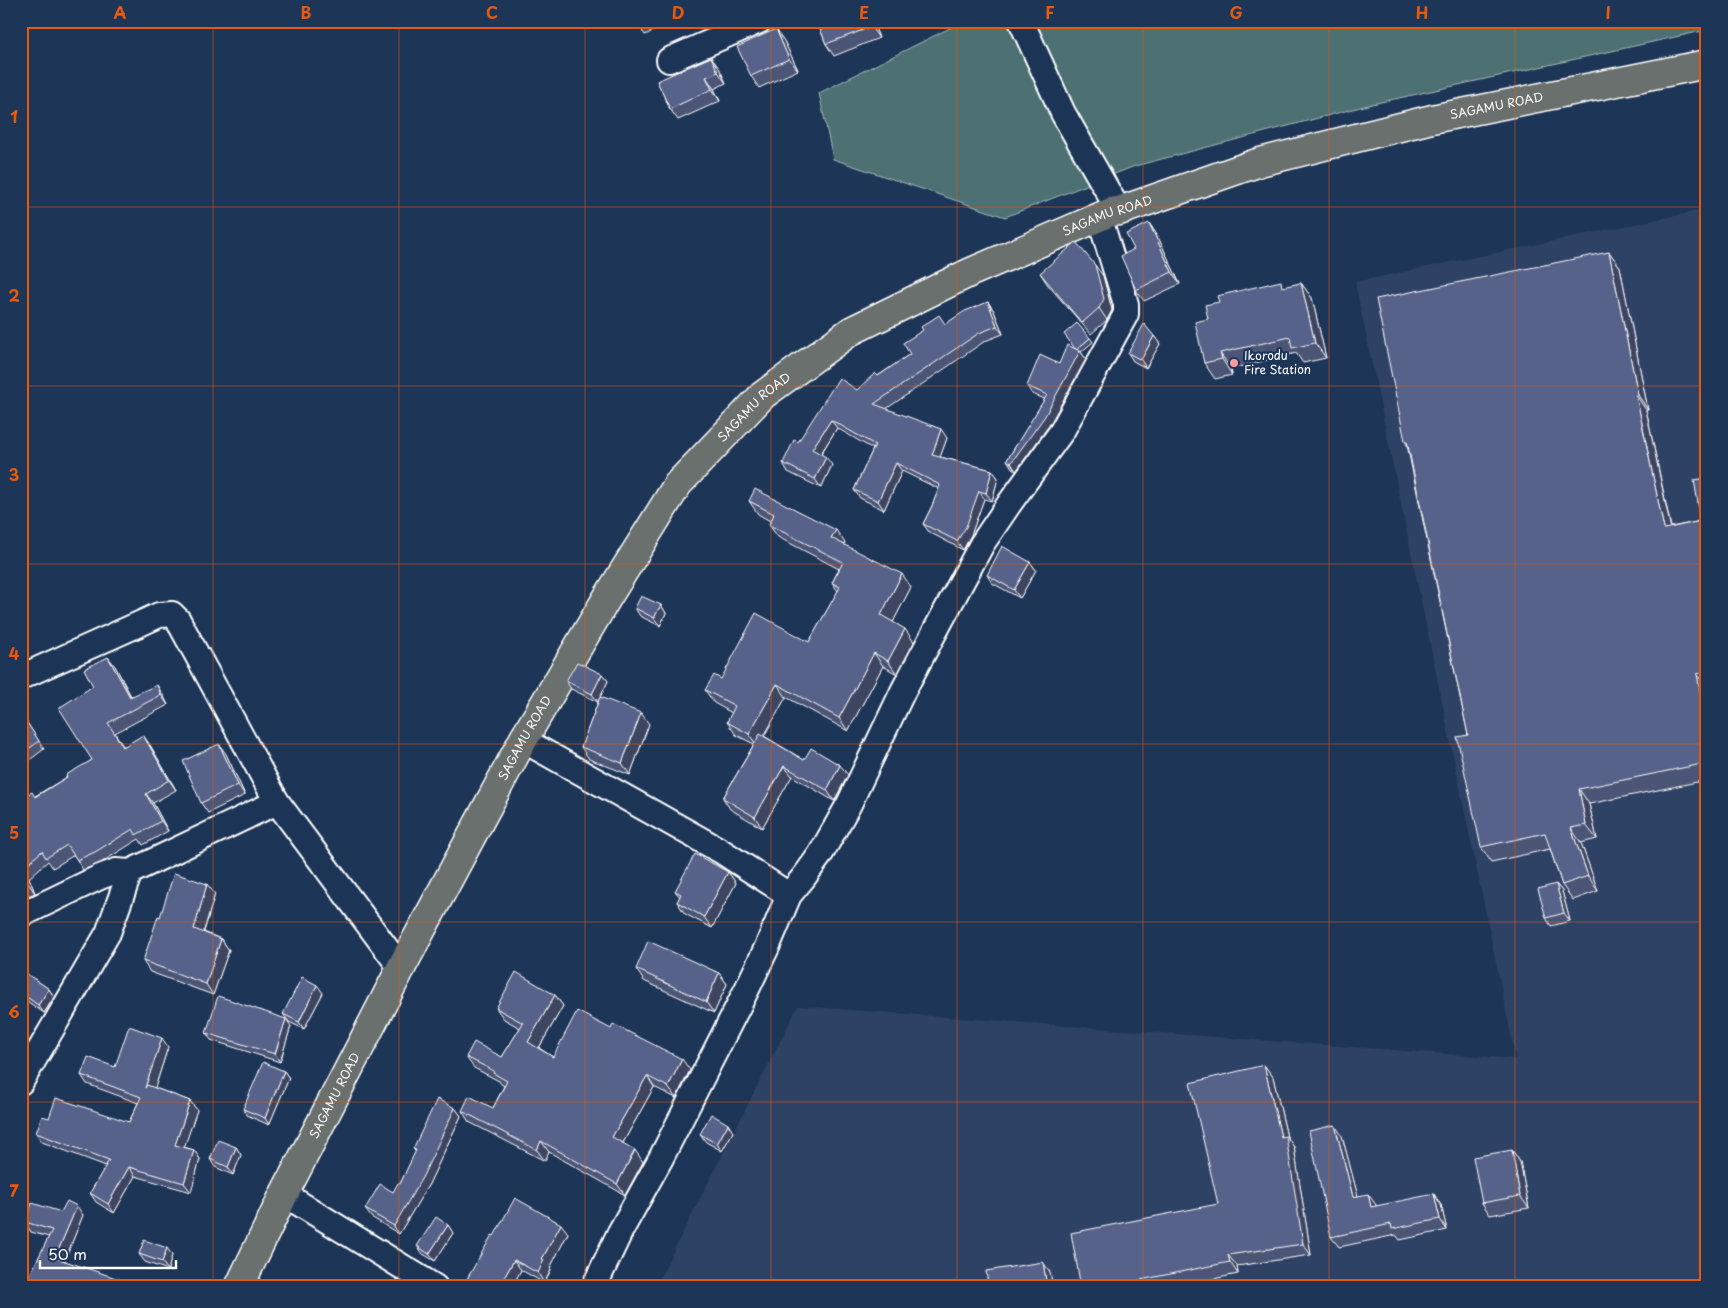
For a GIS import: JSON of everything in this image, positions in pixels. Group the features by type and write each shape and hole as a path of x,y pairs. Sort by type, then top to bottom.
{"highway":[{"name":"SAGAMU ROAD","path":"239,1287 284,1194 401,968 523,740 607,598 678,484 762,395 851,332 971,272 1109,214 1260,162 1432,120 1707,64"}],"street":[{"path":"669,60 759,21"},
{"path":"594,1287 620,1232 661,1158 747,989 789,895 820,855 849,804 904,689 982,544 1062,431 1126,314 1126,304 1109,214 1021,21"},
{"path":"21,677 146,620 159,615 172,614 178,620 277,802 401,968"},
{"path":"523,740 721,851 789,895"},
{"path":"21,915 100,877 116,871 130,872 277,802"},
{"path":"21,1082 108,933 130,872"},
{"path":"284,1194 435,1287"}],"shaded area":[{"path":"1707,209 1707,1287 655,1287 798,1006 1516,1059 1355,282"}],"green space":[{"path":"964,21 1707,21 1707,30 1372,104 1135,166 1005,217 833,159 819,93"}],"building":[{"path":"817,21 869,21 871,27 826,44"},
{"path":"776,29 789,59 751,76 737,47"},
{"path":"711,57 718,72 706,77 712,89 670,109 657,81"},
{"path":"1149,223 1172,272 1136,290 1121,256 1134,249 1126,234"},
{"path":"1076,242 1095,265 1104,299 1099,308 1082,323 1040,273"},
{"path":"1609,252 1664,529 1701,521 1694,480 1707,478 1707,672 1697,674 1703,707 1707,706 1707,763 1579,789 1586,825 1571,828 1588,876 1562,885 1545,833 1481,847 1457,737 1468,735 1376,299"},
{"path":"1281,281 1282,287 1301,283 1315,343 1292,348 1290,337 1220,353 1222,359 1204,363 1195,322 1208,319 1205,305 1219,302 1217,296"},
{"path":"988,302 997,326 979,333 874,404 941,429 932,455 992,470 986,493 979,491 966,527 957,541 923,524 940,485 896,463 878,501 854,490 875,445 831,420 812,449 826,457 815,479 783,463 794,440 798,442 839,378 857,390 875,373 878,376 910,354 903,343 923,330 921,327 939,315 945,324 965,311"},
{"path":"1077,323 1090,338 1076,350 1064,334"},
{"path":"1144,324 1154,336 1141,360 1128,353"},
{"path":"1067,345 1080,351 1045,416 1011,463 1007,460 1047,395 1027,386 1040,355 1059,364"},
{"path":"755,489 836,530 831,538 902,574 881,615 905,629 888,661 874,653 839,718 777,684 749,734 727,722 735,706 705,690 714,675 721,679 756,613 809,642 840,587 832,583 843,562 769,525 774,514 749,501"},
{"path":"1002,546 1030,562 1014,590 987,575"},
{"path":"641,596 661,605 654,618 635,608"},
{"path":"108,657 130,697 157,685 161,695 108,723 123,747 143,735 169,780 146,794 161,821 136,835 133,829 95,852 77,860 67,845 46,858 42,851 22,869 28,883 21,886 21,829 27,826 21,816 21,798 32,792 35,797 67,777 66,775 92,760 59,708 93,686 84,669"},
{"path":"577,662 602,674 592,694 566,681"},
{"path":"600,697 641,713 622,763 581,747"},
{"path":"21,716 39,741 21,755"},
{"path":"760,734 804,760 811,748 840,765 827,790 784,766 755,817 723,798"},
{"path":"219,744 238,785 201,803 183,761"},
{"path":"695,854 728,872 704,917 677,902 681,894 675,891"},
{"path":"174,873 207,884 194,929 221,939 206,984 143,961"},
{"path":"1556,884 1564,913 1546,918 1538,889"},
{"path":"648,941 719,973 706,1002 636,969"},
{"path":"21,970 49,989 38,1005 21,993"},
{"path":"516,972 555,995 528,1042 553,1057 577,1011 611,1029 613,1024 682,1059 668,1087 647,1076 612,1137 635,1150 617,1184 541,1141 537,1150 462,1111 469,1096 493,1108 507,1081 493,1073 494,1071 466,1057 474,1042 502,1057 523,1023 496,1008"},
{"path":"302,977 317,985 299,1022 283,1014"},
{"path":"218,996 286,1019 275,1054 206,1033"},
{"path":"129,1026 162,1038 145,1088 147,1085 190,1101 175,1145 194,1150 184,1183 129,1167 108,1204 90,1193 109,1160 36,1133 42,1116 49,1118 56,1098 129,1122 141,1097 81,1075 88,1057 115,1067"},
{"path":"263,1062 284,1071 265,1118 243,1109"},
{"path":"1264,1065 1281,1137 1286,1136 1303,1244 1228,1255 1230,1262 1105,1287 1081,1287 1071,1233 1218,1204 1190,1083"},
{"path":"437,1099 455,1108 423,1176 394,1226 365,1209 380,1184 393,1192 398,1183 400,1184 416,1150 413,1149"},
{"path":"711,1114 728,1124 717,1144 700,1134"},
{"path":"1335,1125 1353,1197 1368,1194 1371,1207 1434,1194 1440,1219 1392,1229 1391,1224 1331,1237 1309,1131"},
{"path":"218,1140 236,1147 228,1167 210,1159"},
{"path":"1512,1150 1520,1196 1482,1203 1473,1157"},
{"path":"515,1198 561,1224 542,1259 544,1260 538,1273 514,1260 499,1287 480,1287 467,1279"},
{"path":"67,1201 77,1206 57,1253 61,1254 59,1259 143,1287 24,1287 52,1230 25,1222 32,1203 61,1212"},
{"path":"436,1217 448,1225 429,1254 417,1246"},
{"path":"144,1240 167,1248 162,1262 139,1254"},
{"path":"1043,1262 1047,1287 971,1287 988,1284 986,1271"},
{"path":"153,1283 161,1287 151,1287"}],"place":[{"name":"Ikorodu Fire Station","path":"1234,363"}]}
